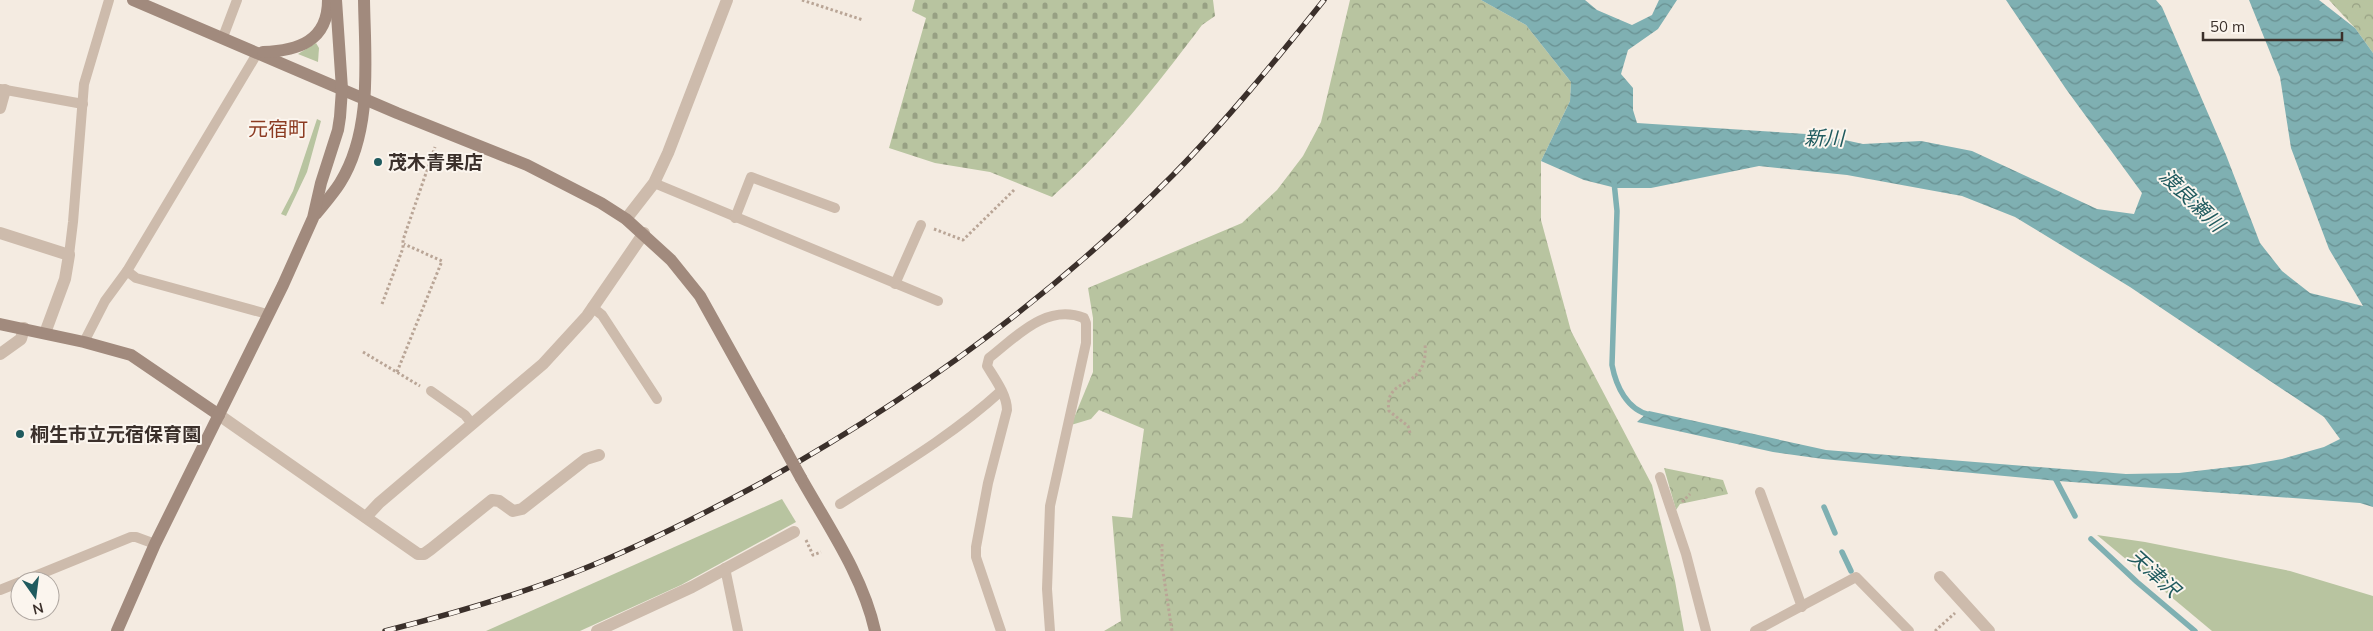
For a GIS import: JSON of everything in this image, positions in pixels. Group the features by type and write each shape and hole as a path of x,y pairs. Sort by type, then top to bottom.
{"street":[{"path":"133,0 549,175 601,203 644,233 671,260 700,296 846,558 862,593 875,631"},
{"path":"258,52 283,51 305,43 315,36 325,22 328,0"},
{"path":"117,631 155,544 283,285 313,218 321,183 338,130 342,89 336,0"},
{"path":"313,218 340,183 350,161 364,112 364,0"},
{"path":"626,219 654,183 668,153 727,0"},
{"path":"0,108 3,89"},
{"path":"0,233 68,255 65,278 45,333"},
{"path":"366,517 379,503 543,364 587,316 644,233"},
{"path":"0,324 84,342 136,358 418,554 424,554 492,500 499,501 513,511 522,509 586,459 599,456"},
{"path":"0,354 21,339 24,328"},
{"path":"597,631 692,587 725,568 800,532"},
{"path":"1940,577 1989,631"}],"lane":[{"path":"68,255 73,222 84,84 109,0"},
{"path":"222,37 237,0"},
{"path":"84,342 98,313 127,271 258,52"},
{"path":"3,89 83,104"},
{"path":"735,218 751,177 836,208"},
{"path":"654,183 938,301"},
{"path":"895,284 921,225"},
{"path":"127,271 136,278 267,314"},
{"path":"592,307 602,315 657,399"},
{"path":"1001,631 976,557 976,547 988,483 1007,410 1007,404 987,366 989,358 1033,324 1045,318 1066,314 1084,318 1086,324 1085,352 1050,506 1047,589 1050,631"},
{"path":"431,391 465,415 472,424"},
{"path":"840,504 938,439 987,404 1001,391"},
{"path":"1660,477 1686,554 1706,631"},
{"path":"1760,492 1802,607"},
{"path":"49,571 132,537 155,544"},
{"path":"725,568 738,631"},
{"path":"1755,631 1856,577 1909,631"}],"path":[{"path":"802,0 863,20"},
{"path":"382,304 404,244 435,147"},
{"path":"921,225 963,240 1015,189"},
{"path":"397,372 442,261 404,244"},
{"path":"1410,433 1408,426 1389,411 1389,396 1391,391 1413,379 1424,365 1425,344"},
{"path":"363,352 431,391"},
{"path":"800,532 813,555 821,552"},
{"path":"1162,544 1162,565 1172,631"},
{"path":"1935,631 1964,605"}],"green space":[{"path":"915,0 1213,0 1215,16 1202,25 1149,93 1112,136 1052,197 990,172 935,163 889,148 926,18 912,11"},
{"path":"1350,0 1481,0 1526,25 1571,82 1570,101 1541,161 1541,220 1571,331 1652,485 1675,581 1684,631 1104,631 1121,621 1112,516 1132,518 1144,429 1099,410 1091,419 1071,425 1093,372 1093,318 1088,288 1242,223 1277,190 1303,156 1321,122"},
{"path":"2329,0 2373,0 2373,53 2355,28"},
{"path":"316,43 319,48 318,62 298,54"},
{"path":"317,119 321,121 307,172 286,216 281,214 293,191"},
{"path":"1664,468 1723,480 1728,494 1680,504 1676,510"},
{"path":"782,499 796,522 681,585 580,631 486,631"},
{"path":"2097,535 2145,542 2290,571 2373,596 2373,631 2212,631"}],"water":[{"path":"1481,0 1585,0 1597,10 1632,25 1652,15 1659,0 1677,0 1658,29 1628,50 1621,74 1633,88 1633,110 1637,123 1822,135 1863,144 1921,141 1972,151 2097,209 2134,214 2142,193 2066,89 2006,0 2156,0 2162,7 2226,155 2260,243 2282,271 2310,293 2363,306 2329,249 2291,148 2280,77 2249,0 2319,0 2355,28 2373,53 2373,507 2360,503 2058,481 1823,459 1773,452 1637,422 1649,411 1826,450 2126,474 2179,473 2248,465 2282,459 2324,447 2340,439 2324,417 2130,287 2015,217 1962,196 1847,175 1759,166 1651,188 1616,188 1584,180 1541,161 1570,101 1571,82 1526,25"}],"waterway":[{"path":"1614,182 1617,211 1612,365 1616,381 1629,403 1650,415"},
{"name":"天津沢","path":"2054,476 2075,516"},
{"path":"1824,507 1835,533"},
{"name":"天津沢","path":"2091,539 2137,582 2195,631"},
{"path":"1842,552 1851,571"}],"railway":[{"path":"385,631 527,590 573,573 645,542 761,483 817,451 926,381 978,344 1029,304 1126,220 1213,133 1324,0"}],"place":[{"name":"茂木青果店","path":"378,162"},
{"name":"桐生市立元宿保育園","path":"20,434"}],"district":[{"name":"元宿町","path":"278,129"}],"water label":[{"name":"新川","path":"1824,138"},
{"name":"渡良瀬川","path":"2192,200"}]}
